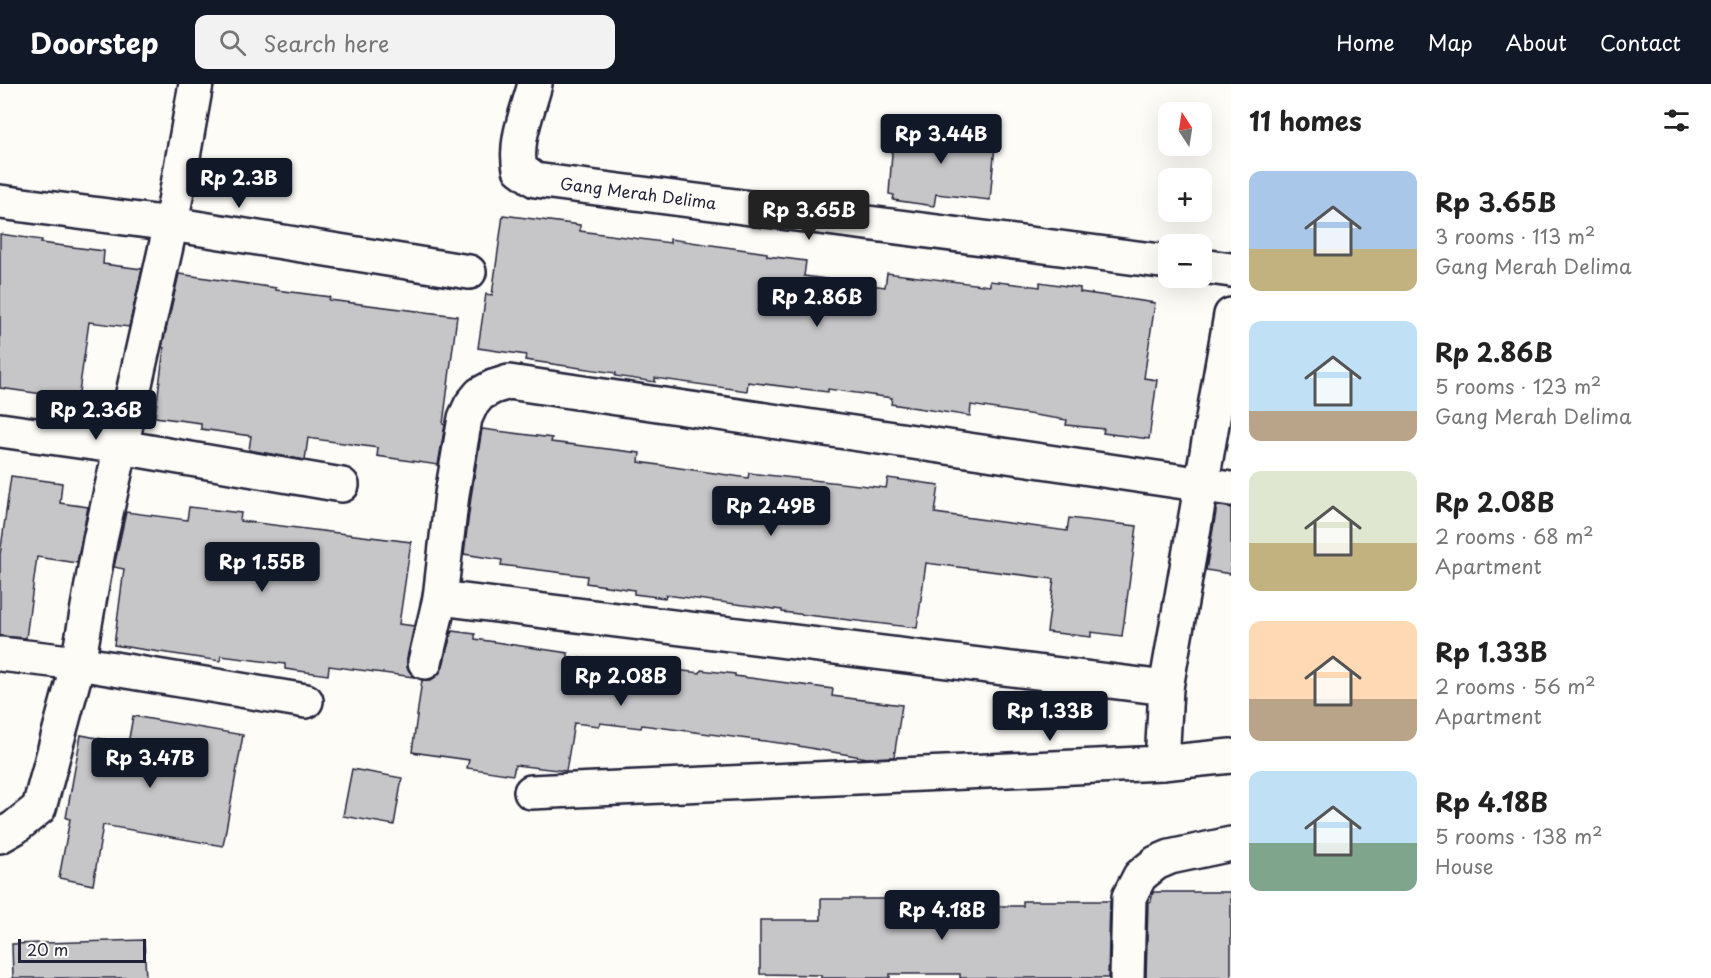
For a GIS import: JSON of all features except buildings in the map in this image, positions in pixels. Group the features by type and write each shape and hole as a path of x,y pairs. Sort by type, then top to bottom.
{"street":[{"path":"0,836 39,808 78,663 100,540 171,224 196,84"},
{"name":"Gang Merah Delima","path":"535,84 518,145 520,169 535,180 1158,261"},
{"path":"0,202 171,224 469,272"},
{"path":"1212,267 1231,270"},
{"path":"1162,763 1166,688 1216,488 1231,315"},
{"path":"425,662 440,598 452,494 465,418 471,405 480,394 509,382 1216,488"},
{"path":"0,430 121,447 342,485"},
{"path":"440,598 1166,688"},
{"path":"0,654 78,663 306,701"},
{"path":"531,792 1162,763 1231,756"},
{"path":"1127,978 1129,897 1140,876 1156,863 1170,857 1231,844"}]}
